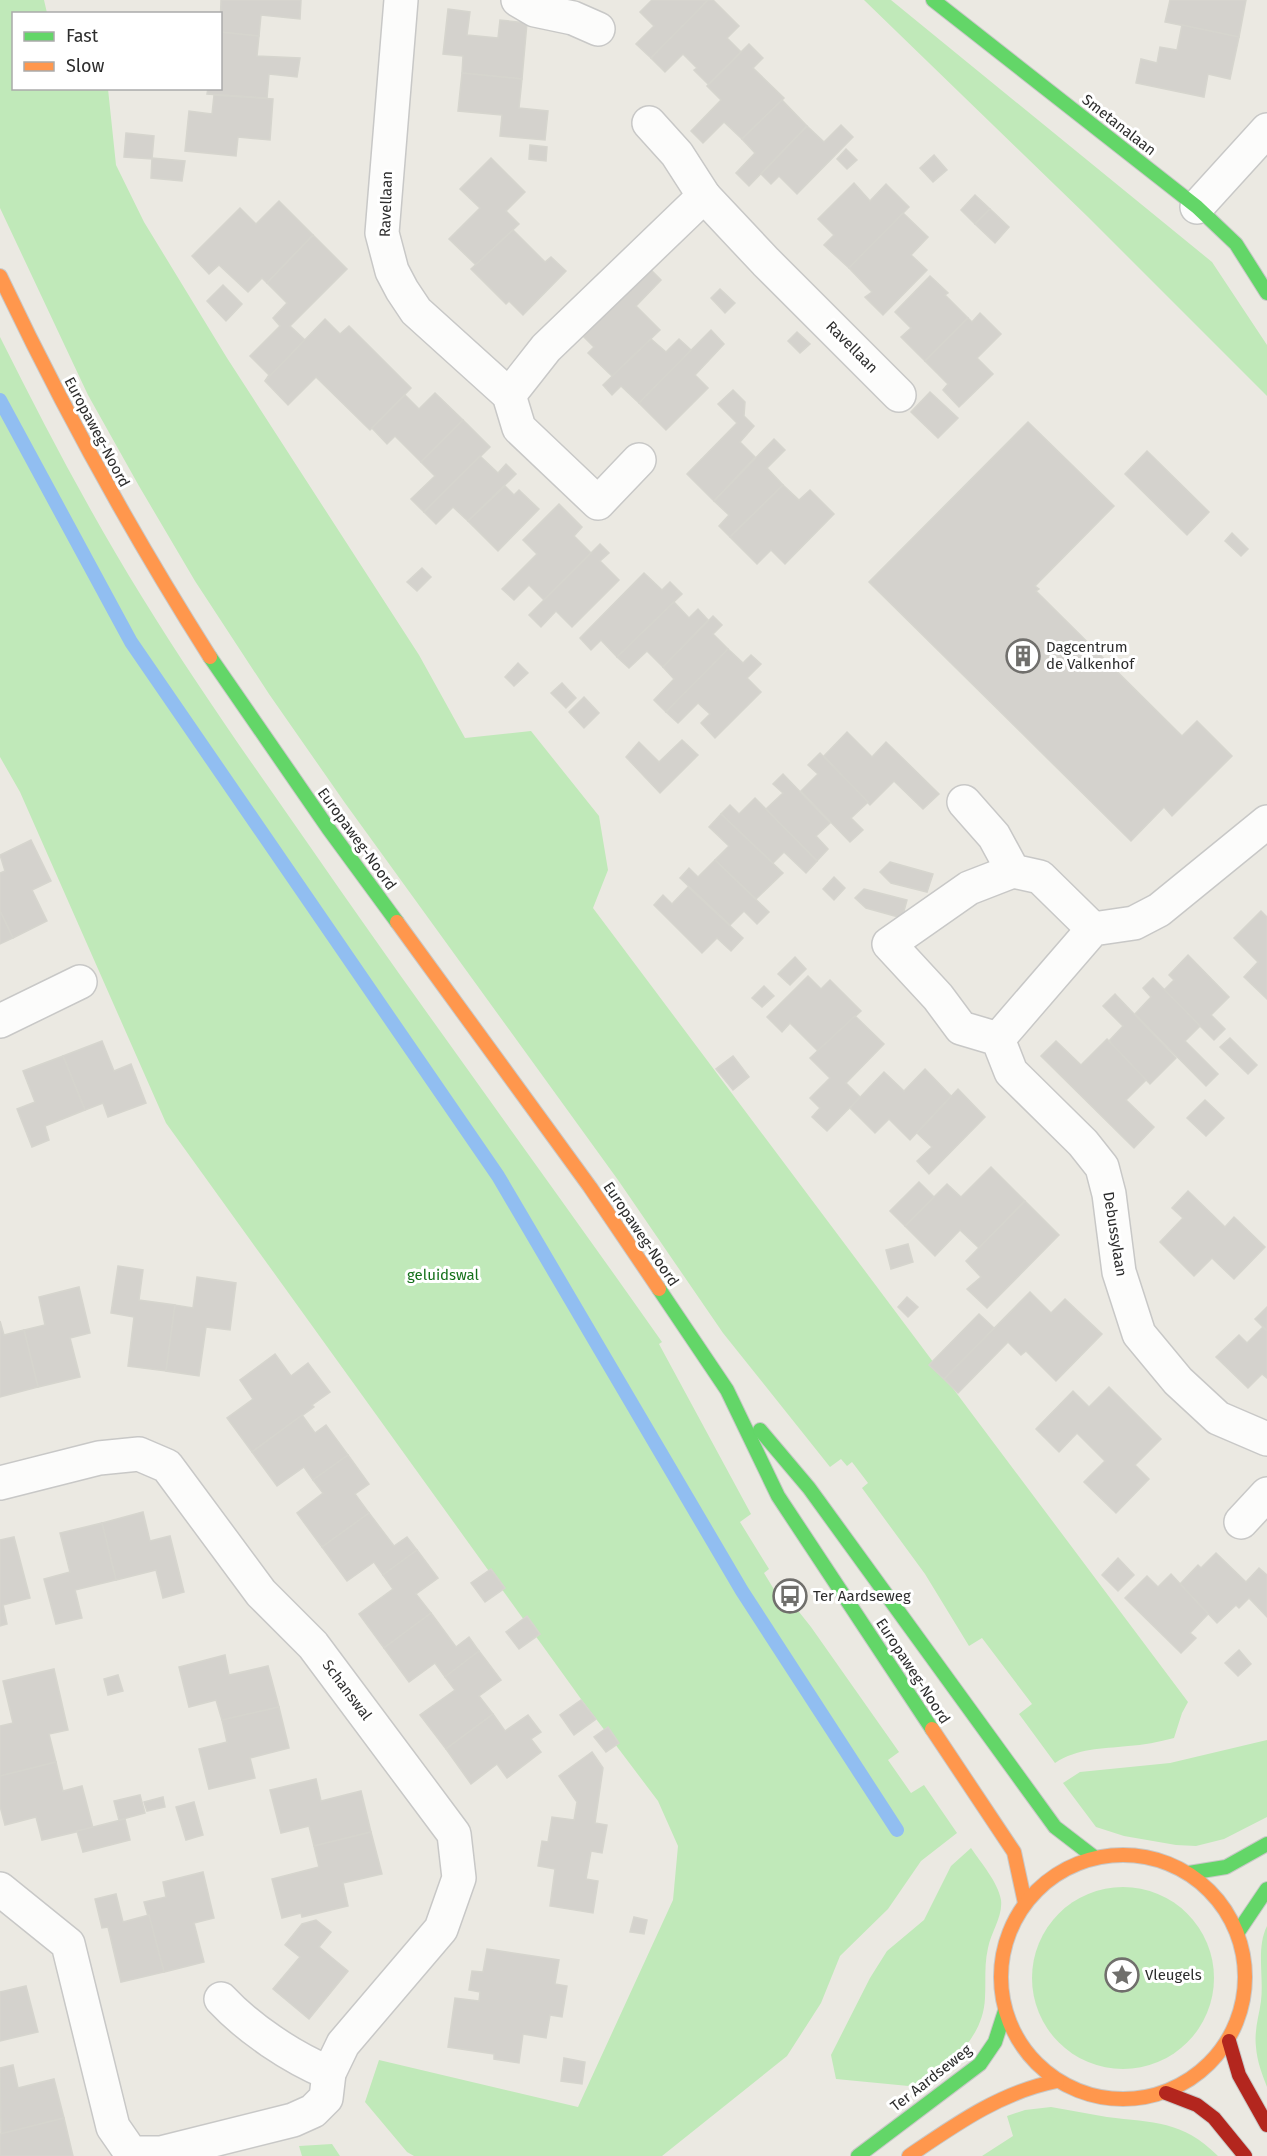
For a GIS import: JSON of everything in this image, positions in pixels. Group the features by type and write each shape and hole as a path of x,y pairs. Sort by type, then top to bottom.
{"main road":[{"name":"Smetanalaan","path":"933,0 1197,207 1236,244 1267,292"},
{"name":"Europaweg-Noord","path":"0,276 38,357 94,464 165,586 224,679 328,828 590,1187 730,1395 809,1488 1055,1827 1094,1857"},
{"name":"Europaweg-Noord","path":"730,1395 778,1496 1014,1852 1025,1903"},
{"path":"1189,1873 1226,1868 1267,1844"},
{"path":"1138,1856 1165,1862 1189,1873 1219,1898 1238,1932 1246,1969 1243,2007 1229,2041 1201,2072 1166,2093 1138,2100 1110,2100 1083,2093 1058,2081 1025,2051 1013,2032 1005,2011 1001,1989 1001,1966 1005,1944 1013,1922 1025,1903 1045,1882 1094,1857 1138,1856"},
{"path":"1238,1932 1267,1889"},
{"name":"Ter Aardseweg","path":"858,2156 980,2064 995,2042 1005,2011"},
{"path":"1229,2041 1233,2062 1240,2079 1267,2125"},
{"path":"909,2156 1005,2095 1037,2083 1058,2081"},
{"path":"1166,2093 1197,2105 1214,2118 1245,2156"}],"street":[{"name":"Ravellaan","path":"402,0 382,233 390,262 402,290 416,311 509,395"},
{"path":"518,0 535,10 573,18 598,29"},
{"name":"Ravellaan","path":"649,123 677,154 704,196 766,262 899,395"},
{"path":"1197,207 1267,130"},
{"path":"639,460 598,502 519,428 509,395 546,348 704,196"},
{"path":"964,802 994,836 1013,871"},
{"path":"1093,928 1040,877 1013,871 969,888 889,944 938,997 961,1028 998,1039 1093,928 1134,923 1159,910 1267,822"},
{"path":"0,1021 80,982"},
{"name":"Debussylaan","path":"998,1039 1011,1072 1083,1143 1102,1167 1109,1194 1119,1272 1139,1334 1178,1381 1218,1418 1267,1439"},
{"name":"Schanswal","path":"0,1483 99,1458 139,1454 167,1466 261,1593 313,1645 454,1834 459,1878 441,1929 343,2044 329,2073 326,2098 313,2111 293,2120 161,2153 130,2152 113,2127 68,1944 0,1889"},
{"path":"1241,1522 1267,1494"},
{"path":"221,1999 238,2018 309,2064 329,2073"}],"green space":[{"path":"0,0 44,0 47,12 12,12 12,90 108,90 116,165 144,222 227,358 419,655 465,738 531,731 599,816 608,870 593,908 1188,1702 1174,1738 1081,1752 1055,1763 1019,1714 1032,1704 982,1638 969,1646 925,1574 862,1488 868,1483 852,1462 847,1466 841,1459 830,1467 723,1333 618,1180 345,803 269,694 195,581 88,395 0,208"},
{"path":"864,0 891,0 1212,262 1267,345 1267,396 1088,217"},
{"name":"geluidswal","path":"0,337 86,501 142,597 183,661 354,910 662,1342 659,1344 751,1514 740,1522 769,1569 764,1573 778,1596 784,1593 811,1627 899,1752 888,1760 911,1793 924,1785 957,1833 921,1861 888,1909 840,1956 821,2003 787,2056 662,2156 414,2156 407,2152 365,2102 379,2060 578,2107 673,1900 678,1846 658,1801 581,1699 166,1123 20,792 0,757"},
{"path":"1267,1740 1267,1817 1224,1839 1196,1846 1124,1836 1096,1827 1063,1783 1080,1772 1170,1763"},
{"path":"971,1848 996,1886 1001,1906 987,1954 983,2013 971,2039 953,2060 919,2087 836,2079 831,2055 870,1978 887,1951 924,1920 951,1866"},
{"path":"1123,1887 1141,1888 1158,1893 1188,1913 1208,1943 1213,1960 1213,1996 1208,2013 1188,2043 1158,2063 1141,2068 1123,2069 1105,2068 1088,2063 1058,2043 1038,2013 1033,1996 1032,1978 1033,1960 1038,1943 1058,1913 1088,1893 1105,1888"},
{"path":"1267,1926 1267,2087 1257,2052 1256,2029 1262,1992 1262,1944"},
{"path":"1051,2107 1167,2125 1192,2136 1218,2156 982,2156 1013,2136 1007,2116 1025,2110"},
{"path":"332,2144 340,2156 302,2156 299,2146"}],"building":[{"path":"221,0 301,0 300,19 261,15 259,36 222,32"},
{"path":"652,0 708,0 651,58 636,44 654,26 640,12"},
{"path":"708,0 713,0 739,26 727,38 741,52 709,85 694,70 697,68 683,54 665,72 651,58"},
{"path":"1170,0 1246,0 1239,37 1165,22"},
{"path":"448,9 470,12 467,35 498,38 500,20 527,23 522,79 462,73 463,56 443,54"},
{"path":"1182,25 1239,37 1230,79 1208,74 1204,97 1136,83 1141,59 1157,63 1160,47 1177,50"},
{"path":"222,32 259,36 257,56 300,58 297,77 269,74 267,98 207,94 208,90 222,90"},
{"path":"749,44 763,58 753,68 784,98 742,139 724,122 703,143 691,131 721,100 707,86"},
{"path":"462,73 522,79 519,108 548,111 545,140 500,136 502,115 458,111"},
{"path":"214,95 273,99 270,140 238,137 236,156 185,151 189,111 212,114"},
{"path":"782,100 807,126 749,186 736,173 755,153 742,139"},
{"path":"841,125 853,137 797,194 779,176 771,184 761,174 807,126 824,142"},
{"path":"126,133 154,136 152,159 124,157"},
{"path":"530,145 547,147 546,161 529,159"},
{"path":"846,149 857,160 847,169 837,159"},
{"path":"934,155 947,170 933,182 920,168"},
{"path":"152,158 185,161 182,181 151,178"},
{"path":"491,158 525,192 506,211 519,224 476,265 449,239 480,208 460,189"},
{"path":"854,183 870,201 886,184 909,207 849,268 824,245 834,235 818,219"},
{"path":"975,195 990,209 975,224 961,210"},
{"path":"279,201 313,235 267,283 262,278 248,292 219,265 209,274 192,256 240,208 256,224"},
{"path":"990,209 1009,227 995,243 975,224"},
{"path":"903,213 928,237 911,255 927,270 883,315 865,297 872,292 849,268"},
{"path":"513,230 545,262 551,257 566,271 523,315 509,301 506,304 471,269"},
{"path":"313,235 347,269 290,326 305,340 265,381 269,375 250,356 280,326 273,318 287,303 267,283"},
{"path":"646,265 661,280 636,306 660,330 612,376 588,353 594,347 580,333"},
{"path":"930,276 948,293 945,295 968,318 925,361 901,337 911,328 895,312"},
{"path":"223,285 242,304 226,321 207,301"},
{"path":"720,289 735,303 725,313 711,298"},
{"path":"980,313 1001,334 977,358 993,374 959,407 943,390 948,384 925,361 968,318 972,322"},
{"path":"325,319 340,334 349,326 411,388 370,430 316,377 288,405 265,381"},
{"path":"711,330 724,344 695,375 708,388 666,430 639,403"},
{"path":"797,332 810,344 800,353 788,341"},
{"path":"651,339 666,352 679,339 691,350 639,403 621,386 612,395 603,385"},
{"path":"733,390 745,402 744,416 754,426 740,442 755,457 714,501 687,474 737,423 718,404"},
{"path":"930,392 958,418 938,438 911,412"},
{"path":"435,393 463,420 421,462 395,436 387,444 372,428 405,395 419,409"},
{"path":"463,420 490,447 424,512 411,499 435,476 421,462"},
{"name":"Dagcentrum de Valkenhof","path":"1028,422 1114,506 1035,586 1039,589 1036,591 1182,736 1197,721 1232,756 1172,816 1164,807 1131,841 869,582"},
{"path":"774,439 785,450 767,468 783,485 730,537 719,526 729,515 714,501"},
{"path":"1147,451 1209,512 1187,535 1125,474"},
{"path":"480,456 498,473 506,464 516,474 468,521 453,507 436,524 424,512"},
{"path":"783,485 799,500 810,490 834,514 785,564 771,550 757,564 730,537"},
{"path":"505,486 514,495 519,490 539,509 498,551 468,521"},
{"path":"559,504 582,527 574,536 591,553 544,600 529,585 514,600 502,589 537,554 523,540"},
{"path":"1232,533 1248,549 1241,556 1225,541"},
{"path":"600,544 609,553 600,561 619,580 572,627 556,611 541,627 529,615"},
{"path":"422,568 431,577 417,591 407,582"},
{"path":"644,573 662,590 670,582 682,594 617,657 601,640 591,650 580,638"},
{"path":"674,602 689,618 698,609 708,620 663,667 647,651 629,668 617,657"},
{"path":"713,616 722,625 713,634 728,649 666,712 654,700 674,679 663,667"},
{"path":"728,649 743,663 751,655 761,664 747,678 761,692 715,738 701,723 710,714 698,703 678,723 666,712"},
{"path":"518,663 528,673 514,686 505,677"},
{"path":"562,683 576,698 566,708 551,693"},
{"path":"584,697 599,713 584,728 569,712"},
{"path":"847,732 872,757 886,742 939,794 923,809 894,781 870,805 824,756"},
{"path":"682,740 698,755 660,793 626,757 639,742 659,762"},
{"path":"820,753 868,802 851,818 863,830 850,842 801,791 818,774 808,765"},
{"path":"783,774 830,823 816,836 828,849 817,861 766,809 783,793 773,784"},
{"path":"755,798 817,861 806,873 784,852 773,863 721,814 730,805 739,814"},
{"path":"721,814 783,873 756,899 715,860 729,846 709,827"},
{"path":"31,840 51,881 32,890 47,921 13,938 0,911 0,873 5,871 0,855"},
{"path":"715,860 769,912 757,924 744,911 730,925 680,878 689,868 698,877"},
{"path":"890,862 933,874 927,892 891,883 880,872"},
{"path":"834,877 845,888 834,900 823,889"},
{"path":"688,887 743,938 731,951 717,938 702,953 654,905 663,895 672,904"},
{"path":"864,889 907,900 902,918 866,908 855,898"},
{"path":"0,911 13,938 0,944"},
{"path":"1261,911 1267,917 1267,999 1244,977 1258,962 1234,938"},
{"path":"1188,955 1229,997 1211,1015 1225,1029 1214,1040 1164,990 1174,980 1169,975"},
{"path":"795,957 806,969 790,985 778,974"},
{"path":"808,976 821,989 830,980 861,1011 818,1051 790,1023 782,1032 767,1017"},
{"path":"1153,978 1200,1026 1185,1041 1218,1074 1206,1086 1135,1014 1151,997 1143,988"},
{"path":"764,986 774,996 762,1007 752,998"},
{"path":"1115,994 1176,1058 1150,1084 1109,1041 1123,1026 1103,1006"},
{"path":"855,1016 884,1044 846,1083 860,1097 827,1131 812,1117 820,1108 810,1098 830,1078 810,1058"},
{"path":"1230,1038 1257,1065 1248,1074 1220,1047"},
{"path":"1107,1039 1146,1080 1126,1100 1154,1127 1134,1148 1041,1056 1056,1041 1081,1065"},
{"path":"102,1041 114,1071 131,1064 146,1103 108,1117 103,1103 85,1110 63,1056"},
{"path":"63,1056 85,1110 45,1126 49,1140 32,1147 17,1109 35,1102 23,1071"},
{"path":"733,1056 749,1077 733,1090 716,1069"},
{"path":"925,1069 951,1096 910,1140 889,1119 875,1133 850,1108 884,1072 904,1091"},
{"path":"958,1089 985,1117 929,1174 917,1161 932,1147 917,1133"},
{"path":"1205,1100 1224,1118 1206,1136 1187,1118"},
{"path":"991,1167 1025,1201 979,1248 960,1230 935,1256 905,1226 947,1184 961,1197"},
{"path":"919,1182 934,1197 905,1226 890,1211"},
{"path":"1188,1191 1225,1227 1234,1217 1265,1247 1234,1279 1212,1258 1194,1276 1160,1242 1183,1218 1172,1208"},
{"path":"1025,1201 1059,1235 987,1308 967,1289 981,1277 966,1261"},
{"path":"908,1244 913,1262 891,1269 886,1250"},
{"path":"118,1266 143,1270 139,1300 175,1305 166,1371 128,1366 134,1317 111,1313"},
{"path":"197,1277 236,1283 230,1330 206,1327 199,1376 166,1371 175,1305 193,1308"},
{"path":"79,1287 90,1333 70,1338 80,1377 38,1387 24,1330 45,1325 39,1297"},
{"path":"1030,1292 1051,1313 1065,1299 1102,1334 1056,1381 1026,1351 1021,1355 1008,1342 958,1393 944,1379"},
{"path":"907,1297 918,1307 908,1317 898,1307"},
{"path":"1267,1307 1267,1331 1255,1319"},
{"path":"979,1314 994,1328 944,1379 929,1365"},
{"path":"0,1321 4,1335 24,1330 38,1387 0,1397"},
{"path":"1263,1327 1267,1331 1267,1378 1262,1374 1248,1388 1216,1357 1239,1335 1247,1343"},
{"path":"275,1354 291,1376 308,1363 330,1392 312,1405 314,1407 252,1452 227,1418 253,1399 240,1380"},
{"path":"1109,1387 1161,1439 1135,1465 1149,1479 1116,1513 1084,1482 1105,1461 1077,1433 1059,1452 1036,1429 1073,1391 1089,1407"},
{"path":"302,1415 315,1433 326,1425 348,1455 313,1480 304,1467 277,1486 252,1452"},
{"path":"348,1455 369,1484 355,1494 369,1513 322,1547 297,1513 323,1493 313,1480"},
{"path":"143,1512 150,1541 170,1536 184,1592 163,1598 156,1570 116,1580 102,1523"},
{"path":"369,1513 394,1546 407,1537 417,1550 383,1575 374,1562 347,1581 322,1547"},
{"path":"102,1523 116,1580 75,1590 82,1618 56,1624 44,1579 70,1572 60,1533"},
{"path":"14,1537 30,1598 3,1605 7,1624 0,1626 0,1540"},
{"path":"417,1550 438,1578 416,1594 431,1613 384,1648 359,1614 393,1589 383,1575"},
{"path":"1216,1553 1246,1582 1259,1568 1267,1575 1267,1617 1249,1598 1239,1608 1236,1605 1217,1623 1180,1584 1198,1565 1201,1568"},
{"path":"1118,1558 1134,1575 1118,1591 1102,1575"},
{"path":"491,1569 505,1588 485,1602 471,1583"},
{"path":"1171,1574 1208,1614 1190,1633 1196,1638 1181,1653 1125,1598 1147,1576 1158,1587"},
{"path":"431,1613 456,1647 469,1637 479,1651 445,1677 435,1663 409,1682 384,1648"},
{"path":"527,1616 540,1634 519,1649 506,1632"},
{"path":"1239,1650 1251,1664 1238,1676 1225,1663"},
{"path":"479,1651 501,1680 479,1696 493,1714 446,1749 420,1715 455,1690 445,1677"},
{"path":"225,1655 229,1675 268,1666 279,1707 222,1720 216,1700 189,1707 179,1667"},
{"path":"54,1669 68,1730 49,1734 56,1762 0,1776 0,1726 13,1723 3,1681"},
{"path":"118,1675 123,1691 108,1695 104,1679"},
{"path":"581,1700 596,1719 574,1735 560,1715"},
{"path":"279,1707 289,1748 250,1758 255,1778 209,1789 199,1749 227,1742 222,1720"},
{"path":"493,1714 505,1731 528,1715 541,1732 531,1739 541,1752 507,1778 497,1764 471,1784 446,1749"},
{"path":"608,1727 619,1743 606,1752 594,1737"},
{"path":"592,1752 603,1768 595,1823 607,1825 602,1853 591,1851 586,1879 598,1881 593,1913 550,1906 555,1869 538,1866 542,1841 548,1842 552,1817 574,1820 577,1802 559,1776"},
{"path":"56,1762 63,1791 82,1786 93,1828 42,1840 36,1817 5,1825 0,1806 0,1776"},
{"path":"316,1779 321,1801 361,1791 371,1832 314,1846 309,1826 281,1833 270,1790"},
{"path":"140,1795 145,1813 119,1820 114,1801"},
{"path":"163,1797 165,1807 147,1811 144,1802"},
{"path":"194,1802 203,1835 186,1840 176,1807"},
{"path":"125,1819 130,1840 83,1852 77,1831"},
{"path":"371,1832 382,1874 343,1883 348,1906 302,1917 301,1913 282,1918 272,1879 319,1867 314,1846"},
{"path":"203,1872 214,1918 194,1923 204,1962 164,1972 144,1902 166,1897 163,1882"},
{"path":"116,1894 123,1922 149,1915 164,1972 121,1982 108,1927 102,1928 95,1899"},
{"path":"634,1917 647,1920 644,1934 630,1932"},
{"path":"316,1920 331,1932 319,1947 348,1971 309,2019 273,1989 300,1957 285,1945 302,1924"},
{"path":"487,1949 559,1960 555,1984 567,1986 562,2017 550,2015 546,2038 523,2034 519,2063 494,2059 494,2054 448,2047 455,1998 479,2001 480,1992 469,1990 472,1971 483,1972"},
{"path":"26,1986 38,2032 0,2041 0,1992"},
{"path":"564,2058 585,2062 582,2084 561,2081"},
{"path":"13,2065 18,2088 54,2079 64,2118 1,2134 0,2068"},
{"path":"64,2118 73,2156 0,2156 0,2134"}],"waterway":[{"path":"0,400 131,642 498,1176 742,1591 897,1830"}],"traffic: fast":[{"path":"933,0 1197,207 1236,244 1267,293"},
{"path":"210,657 328,828 397,922"},
{"path":"659,1289 727,1390 778,1496 932,1729"},
{"path":"760,1430 809,1488 1055,1827 1094,1857"},
{"path":"1189,1873 1226,1867 1267,1844"},
{"path":"1238,1932 1267,1889"},
{"path":"858,2156 980,2064 995,2042 1005,2011"}],"traffic: slow":[{"path":"0,276 99,470 210,657"},
{"path":"397,922 590,1187 659,1289"},
{"path":"932,1729 1014,1852 1025,1903"},
{"path":"1111,1855 1135,1855 1159,1860 1181,1869 1210,1890 1225,1909 1236,1930 1243,1953 1245,1977 1243,2001 1236,2024 1225,2045 1210,2064 1181,2085 1159,2094 1135,2099 1111,2099 1087,2094 1065,2085 1045,2072 1028,2055 1015,2035 1006,2013 1001,1989 1001,1965 1006,1941 1015,1919 1028,1899 1045,1882 1065,1869 1087,1860 1111,1855"},
{"path":"909,2156 962,2121 998,2101 1036,2086 1057,2081"}],"traffic: jam":[{"path":"1229,2041 1239,2075 1267,2125"},
{"path":"1166,2093 1197,2105 1214,2118 1245,2156"}],"place":[{"name":"Dagcentrum de Valkenhof","path":"1023,656"},
{"name":"Ter Aardseweg","path":"790,1596"},
{"name":"Vleugels","path":"1122,1975"}]}
